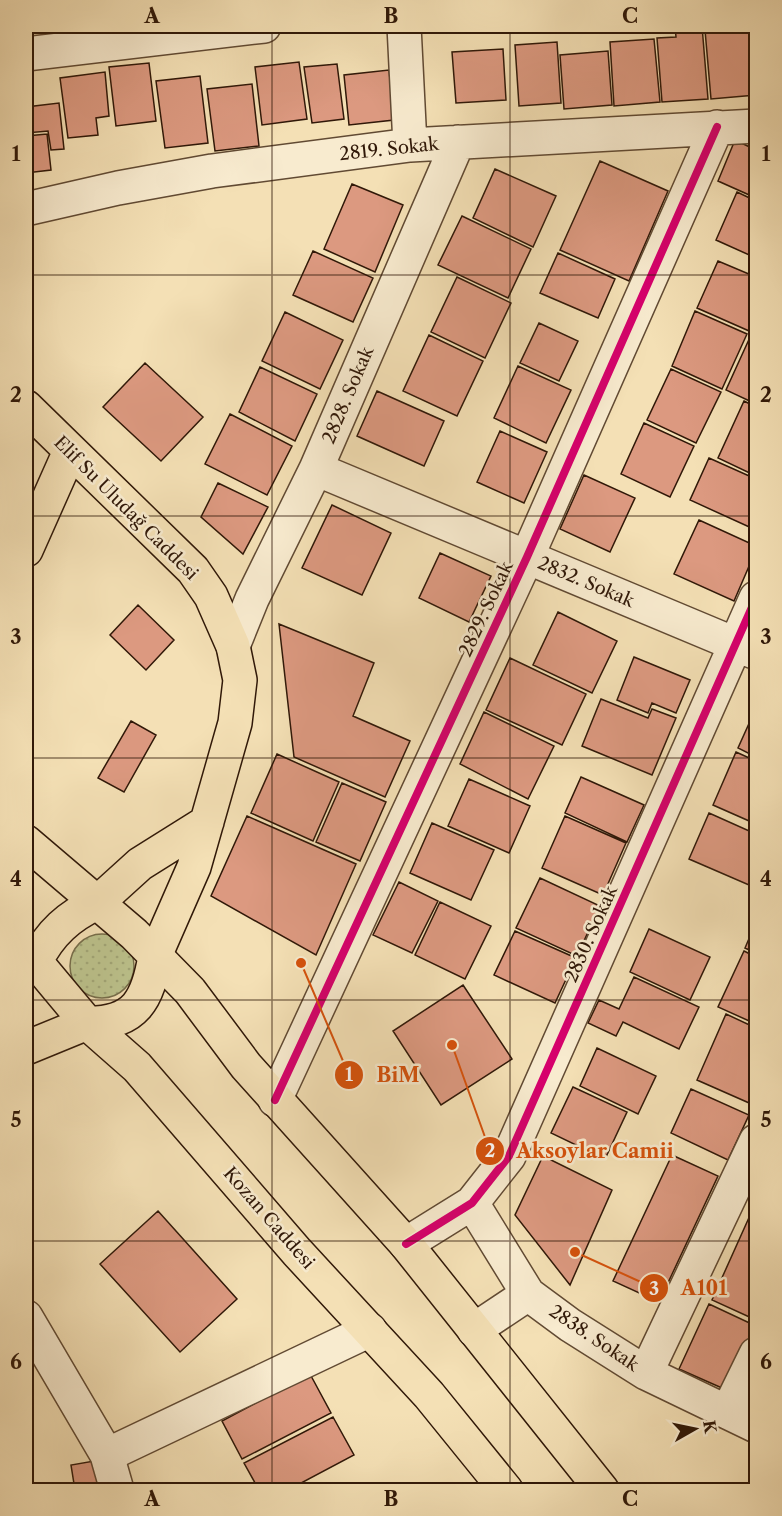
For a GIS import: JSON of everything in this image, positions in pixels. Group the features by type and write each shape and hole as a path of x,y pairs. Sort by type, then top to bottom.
{"main road":[{"name":"Elif Su Uludağ Caddesi","path":"26,408 193,570 211,596 233,646 240,680 235,723 194,867 145,945"},
{"path":"26,550 70,452"},
{"path":"29,963 60,927 80,911 97,903 140,864 207,822"},
{"path":"26,842 145,945 190,991 246,1066 275,1100 406,1244 602,1491"},
{"path":"26,1048 87,1023 104,1023 122,1018 137,1006 148,991 145,945"},
{"name":"Kozan Caddesi","path":"29,963 87,1023 138,1067 297,1252 429,1395 506,1491"}],"street":[{"path":"26,54 264,26"},
{"path":"404,26 410,145"},
{"name":"2819. Sokak","path":"26,209 118,188 212,171 410,145 756,126"},
{"name":"2829. Sokak","path":"275,1100 526,557 717,128"},
{"name":"2828. Sokak","path":"233,646 252,599 316,469 458,142"},
{"name":"2832. Sokak","path":"316,469 746,649"},
{"name":"2830. Sokak","path":"406,1244 472,1203 509,1156 746,649 756,598"},
{"path":"646,1373 756,1141"},
{"name":"2838. Sokak","path":"472,1203 528,1294 570,1325 646,1373 756,1426"},
{"path":"474,1330 528,1294"},
{"path":"26,1317 107,1455 117,1491"},
{"path":"107,1455 370,1330"},
{"path":"728,1411 756,1354"}],"green space":[{"path":"102,934 114,936 125,943 132,954 134,966 132,978 125,989 114,996 102,998 90,996 79,989 72,978 70,966 72,954 79,943 90,936"}],"building":[{"path":"675,26 702,26 708,99 662,102 657,38 676,37"},
{"path":"753,27 756,95 711,99 705,30"},
{"path":"654,39 660,102 614,106 610,42"},
{"path":"557,42 561,103 519,106 515,45"},
{"path":"503,49 506,100 456,103 452,52"},
{"path":"608,51 612,105 564,109 560,55"},
{"path":"299,62 307,119 262,125 255,67"},
{"path":"149,63 156,121 116,126 109,67"},
{"path":"337,64 344,119 312,123 304,67"},
{"path":"389,70 394,120 349,125 344,75"},
{"path":"105,72 109,116 96,118 98,135 68,138 60,78"},
{"path":"200,76 208,143 165,148 156,81"},
{"path":"252,84 259,146 215,151 207,89"},
{"path":"59,103 64,149 51,150 48,131 26,133 26,107"},
{"path":"47,134 51,170 26,173 26,136"},
{"path":"735,140 756,150 756,198 718,181"},
{"path":"600,161 668,191 629,281 560,250"},
{"path":"495,169 556,196 533,247 473,218"},
{"path":"352,184 403,205 375,272 324,249"},
{"path":"737,192 756,201 756,258 716,240"},
{"path":"462,216 531,249 508,298 438,265"},
{"path":"313,251 373,278 353,322 293,295"},
{"path":"558,253 615,279 598,318 540,293"},
{"path":"718,261 756,277 756,334 697,308"},
{"path":"457,277 511,303 485,358 431,332"},
{"path":"695,311 747,334 722,389 672,366"},
{"path":"285,312 343,340 320,389 262,361"},
{"path":"539,323 578,341 559,381 520,363"},
{"path":"429,335 483,361 457,416 403,391"},
{"path":"751,335 756,338 756,404 726,390"},
{"path":"145,363 203,417 161,461 103,407"},
{"path":"518,366 571,390 546,443 494,418"},
{"path":"260,367 317,394 295,441 239,412"},
{"path":"671,369 721,392 696,443 647,420"},
{"path":"377,391 444,421 424,466 357,436"},
{"path":"744,401 756,407 756,476 718,458"},
{"path":"230,414 292,446 267,495 205,464"},
{"path":"644,423 694,446 670,497 621,474"},
{"path":"500,431 547,452 524,503 477,482"},
{"path":"709,458 756,479 756,530 690,500"},
{"path":"584,475 635,498 610,552 560,529"},
{"path":"218,483 268,507 243,554 201,517"},
{"path":"332,505 391,533 362,595 302,568"},
{"path":"699,520 756,546 734,601 674,574"},
{"path":"440,553 491,576 469,622 419,598"},
{"path":"138,605 174,640 146,670 110,635"},
{"path":"558,612 617,641 592,693 533,665"},
{"path":"279,624 374,663 353,716 410,741 385,797 294,757"},
{"path":"634,657 690,680 676,713 652,703 648,713 617,700"},
{"path":"510,658 586,694 562,745 486,710"},
{"path":"601,699 648,718 652,709 676,718 652,775 582,746"},
{"path":"756,708 756,757 738,748"},
{"path":"484,712 554,746 528,799 460,764"},
{"path":"131,721 156,735 124,792 98,778"},
{"path":"736,752 756,761 756,824 713,805"},
{"path":"277,754 339,782 313,841 251,813"},
{"path":"581,777 644,805 627,842 565,813"},
{"path":"469,779 530,806 509,853 448,826"},
{"path":"342,783 386,802 360,861 316,842"},
{"path":"709,813 756,834 756,867 749,885 689,859"},
{"path":"247,816 356,864 316,955 211,896"},
{"path":"565,816 626,843 603,895 542,868"},
{"path":"432,823 494,850 471,900 410,873"},
{"path":"540,878 600,906 577,956 516,928"},
{"path":"399,882 438,901 412,953 373,935"},
{"path":"440,902 491,926 465,979 415,955"},
{"path":"756,922 756,953 745,948"},
{"path":"649,929 710,957 690,1000 630,972"},
{"path":"515,931 576,958 555,1003 494,975"},
{"path":"744,951 756,957 756,1024 718,1007"},
{"path":"634,977 699,1007 679,1049 623,1022 616,1036 588,1023 599,1000 619,1009"},
{"path":"463,985 512,1059 441,1105 393,1031"},
{"path":"726,1014 756,1028 756,1106 697,1080"},
{"path":"597,1048 656,1076 638,1114 580,1086"},
{"path":"573,1087 627,1112 605,1159 551,1133"},
{"path":"691,1089 749,1115 728,1160 671,1133"},
{"path":"672,1155 718,1176 659,1302 613,1281"},
{"path":"543,1156 612,1190 570,1285 515,1215"},
{"path":"756,1202 756,1320 712,1300"},
{"path":"158,1211 237,1299 180,1352 100,1264"},
{"path":"709,1304 756,1326 756,1336 731,1392 679,1369"},
{"path":"310,1374 331,1413 242,1459 222,1421"},
{"path":"333,1417 354,1455 288,1490 259,1490 244,1463"},
{"path":"94,1461 99,1490 75,1490 71,1465"}],"cycle path":[{"path":"275,1100 527,557 717,127"},
{"path":"406,1244 472,1203 509,1156 756,598"}],"place":[{"name":"BiM","path":"301,963"},
{"name":"Aksoylar Camii","path":"452,1045"},
{"name":"A101","path":"575,1252"}]}
